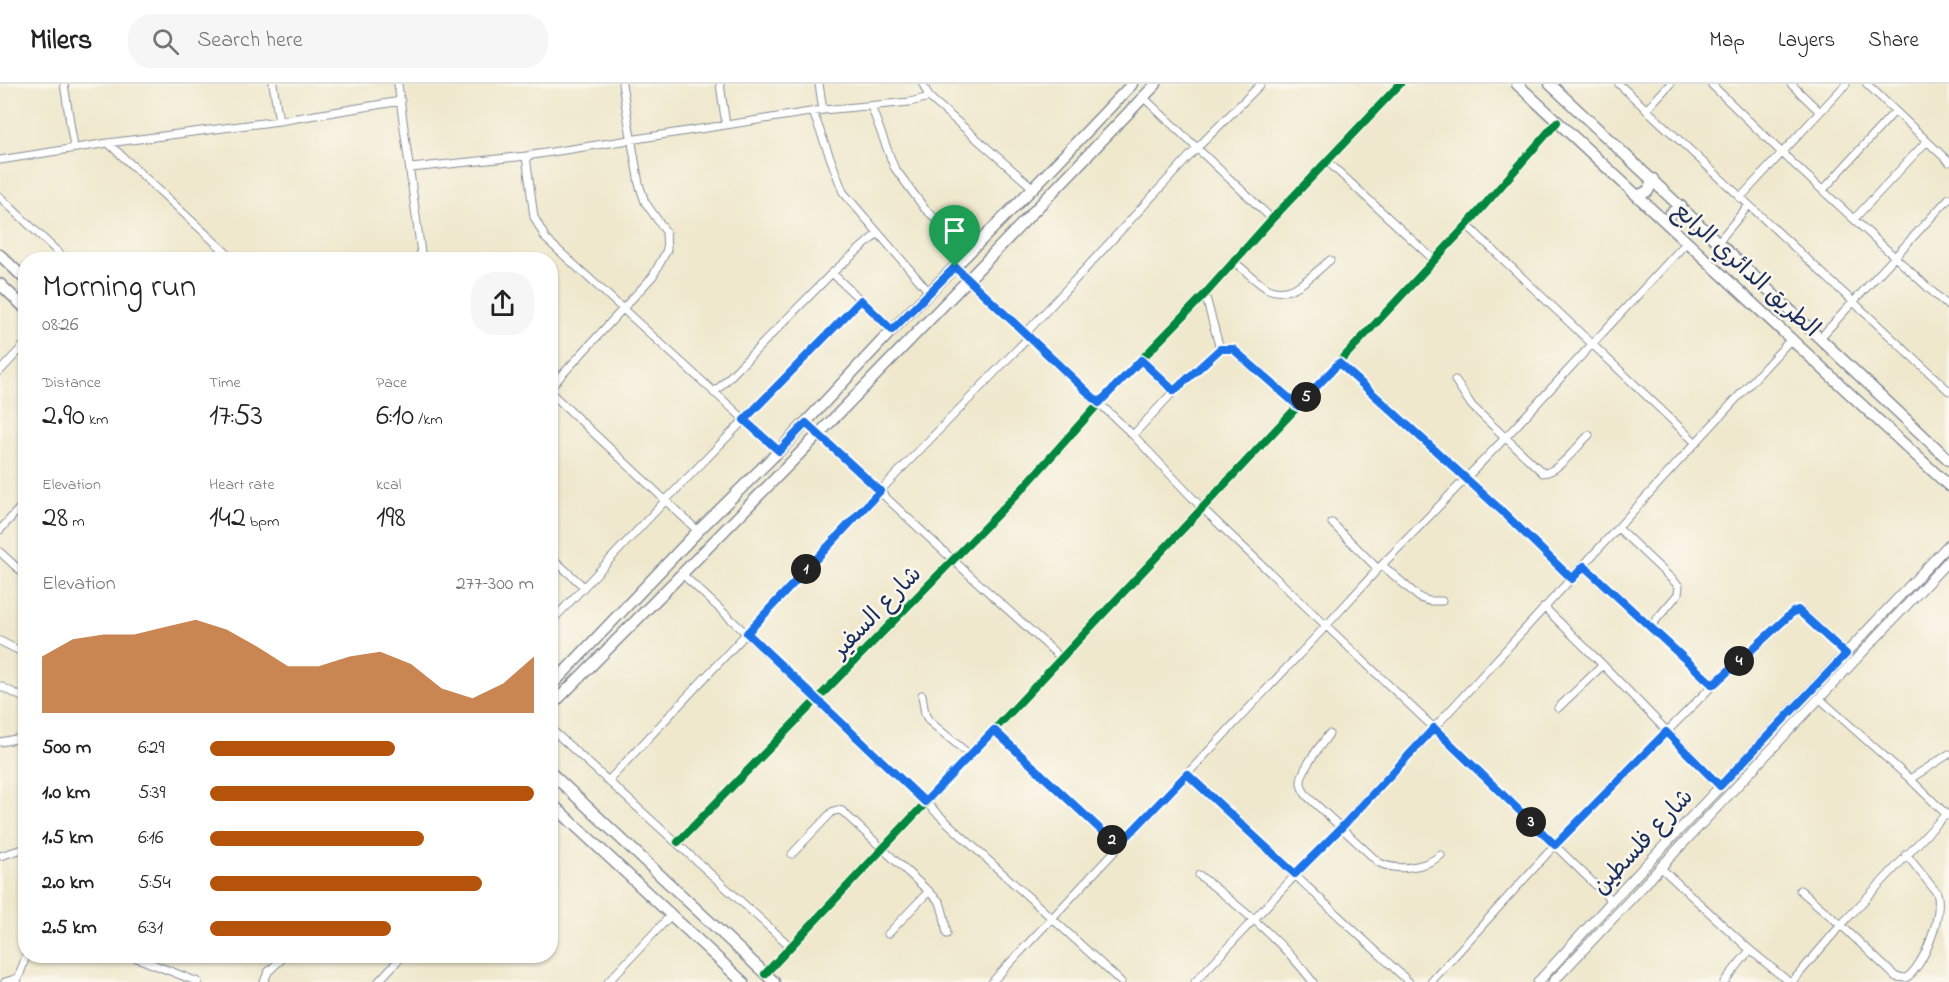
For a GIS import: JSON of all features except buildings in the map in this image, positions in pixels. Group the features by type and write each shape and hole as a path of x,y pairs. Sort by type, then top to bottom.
{"main road":[{"path":"558,679 1132,84"},
{"path":"558,699 1048,198 1156,84"},
{"name":"الطريق الدائري الرابع","path":"1517,84 1949,486"},
{"name":"الطريق الدائري الرابع","path":"1550,84 1949,460"},
{"path":"1637,196 1648,191 1653,179"},
{"path":"1667,224 1671,213 1681,206"},
{"path":"0,255 18,272"},
{"path":"0,284 18,301"},
{"path":"864,360 878,372"},
{"path":"616,617 629,628"},
{"path":"558,780 774,982"},
{"path":"558,809 743,982"}],"street":[{"path":"64,84 74,148"},
{"path":"273,84 279,121"},
{"path":"398,84 421,252"},
{"path":"558,381 653,276 667,250 666,232 642,194 622,84"},
{"path":"720,84 726,125"},
{"path":"819,84 823,110"},
{"path":"923,84 929,97 1033,188"},
{"path":"608,781 1027,335 1197,148 1261,84"},
{"name":"شارع السفير","path":"678,842 1024,488 1099,403 1205,294 1272,219 1400,84"},
{"path":"1618,84 1949,391"},
{"path":"1646,110 1670,84"},
{"path":"1711,84 1949,307"},
{"path":"1791,84 1819,111"},
{"path":"1740,198 1846,84"},
{"path":"1867,84 1949,162"},
{"path":"411,168 526,156 823,110 910,102 929,97"},
{"path":"1143,97 1272,219"},
{"path":"0,160 108,142 279,121 401,101"},
{"path":"871,106 894,167 925,209 971,251"},
{"path":"1823,190 1895,111"},
{"path":"813,112 843,192 930,293"},
{"path":"765,974 1339,363 1467,225 1557,122"},
{"path":"1854,219 1927,141"},
{"path":"108,142 225,252"},
{"path":"526,156 534,217 546,239 779,451"},
{"path":"1327,161 1434,260"},
{"path":"0,197 58,252"},
{"path":"1820,338 1949,198"},
{"path":"1718,242 1748,206"},
{"path":"1467,225 1695,442"},
{"path":"714,393 832,273 878,234"},
{"path":"992,982 1380,566 1505,438 1686,243"},
{"path":"1234,262 1268,289 1281,291 1295,288 1330,260"},
{"path":"955,267 1099,403 1202,508 1612,901"},
{"path":"832,273 892,330"},
{"path":"1205,294 1220,349"},
{"path":"558,615 861,300"},
{"path":"1195,982 1434,728 1792,338"},
{"path":"1132,435 1174,391 1220,349 1230,348 1236,351 1298,406"},
{"path":"0,371 18,352"},
{"path":"1141,360 1174,391"},
{"path":"1339,363 1465,477 1572,579"},
{"path":"1455,380 1472,406 1543,473 1555,469 1589,435"},
{"path":"558,398 698,531"},
{"path":"806,423 1061,657"},
{"path":"0,530 18,510"},
{"path":"1332,523 1419,598 1442,601"},
{"path":"1618,528 1679,586 1678,594 1650,627"},
{"name":"شارع فلسطين","path":"1538,982 1949,544"},
{"path":"0,552 18,569"},
{"name":"شارع فلسطين","path":"1552,982 1949,560"},
{"path":"558,564 584,588"},
{"path":"1584,566 1713,685"},
{"path":"682,574 1121,982"},
{"path":"1544,607 1720,786"},
{"path":"1431,982 1555,845 1713,685 1793,612 1798,610 1846,654"},
{"path":"0,641 18,650"},
{"path":"1558,708 1603,665"},
{"path":"0,686 18,695"},
{"path":"922,695 925,714 929,721 971,756"},
{"path":"1660,867 1750,950 1790,982 1906,854 1947,815 1819,698"},
{"path":"994,730 1118,846"},
{"path":"1329,734 1300,782 1307,796 1384,866 1425,865 1440,855"},
{"path":"558,735 790,946"},
{"path":"0,742 18,739"},
{"path":"1910,779 1949,754"},
{"path":"1187,774 1409,982"},
{"path":"792,854 827,816 837,810 842,811 940,902 947,934"},
{"path":"0,856 18,850"},
{"path":"1800,890 1896,977 1910,975 1923,956 1935,925 1939,901 1937,893 1906,854"},
{"path":"1199,874 1253,918 1297,961 1313,982"},
{"path":"888,934 929,891"},
{"path":"608,982 671,915"},
{"path":"1584,933 1592,940"},
{"path":"1724,982 1750,950"},
{"path":"5,982 17,980 23,963"},
{"path":"150,963 198,982"},
{"path":"264,982 268,972 277,963"},
{"path":"378,982 396,963"}],"cycle path":[{"path":"678,842 1024,487 1099,403 1205,294 1272,219 1400,84"},
{"path":"765,974 1376,323 1467,225 1557,122"}],"route":[{"path":"955,267 1099,403 1141,360 1174,391 1220,349 1230,348 1298,406 1339,363 1504,513 1572,579 1584,566 1713,685 1793,612 1798,610 1846,654 1720,786 1666,732 1555,845 1434,728 1295,874 1187,774 1118,846 994,730 925,802 747,633 880,491 806,423 779,451 744,420 861,300 892,330 955,267"}]}
